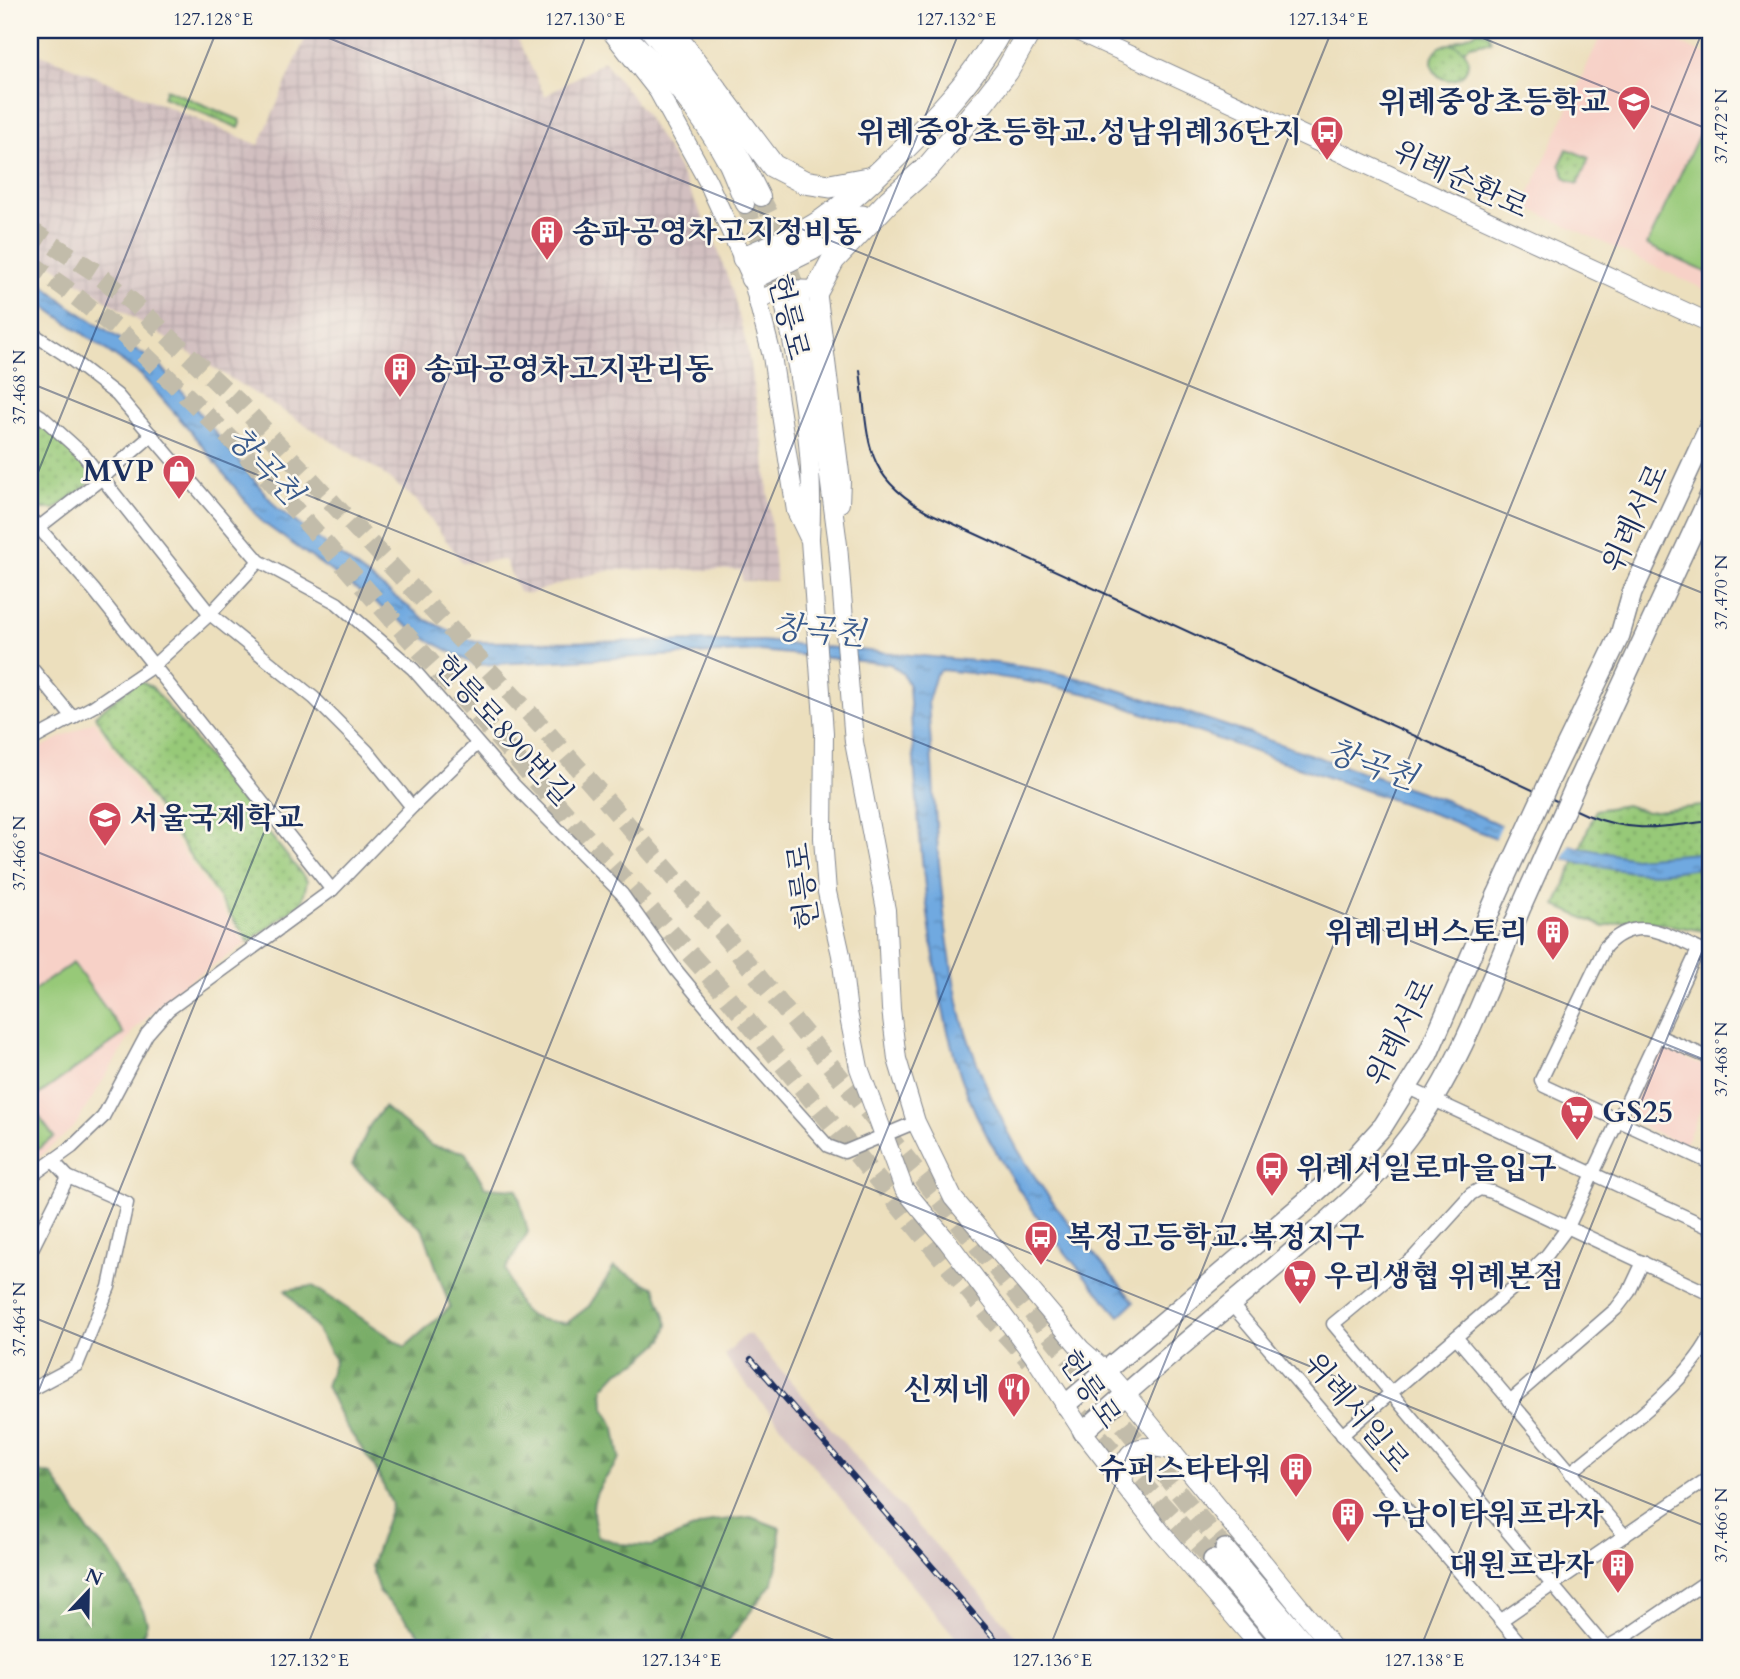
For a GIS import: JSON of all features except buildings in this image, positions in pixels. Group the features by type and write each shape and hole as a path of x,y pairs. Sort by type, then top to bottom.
{"highway":[{"path":"664,30 682,46 773,166 804,182 830,186 873,178"},
{"path":"751,279 798,235 830,216 934,118 986,54 1000,30"},
{"path":"801,299 833,260 889,201 929,166 1007,71 1030,30"},
{"path":"751,279 811,249 889,201"}],"main road":[{"name":"헌릉로","path":"610,30 658,91 707,180 751,279 772,356 796,511 810,541 824,733 823,838 827,892 841,955 859,1068 904,1189 1034,1355 1083,1432 1161,1532 1262,1649"},
{"path":"621,30 638,45 695,113 753,200 744,163 699,90 649,30"},
{"name":"위례순환로","path":"1075,30 1102,36 1710,323"},
{"path":"751,279 787,289 801,299 804,410 813,497 810,541"},
{"name":"헌릉로","path":"801,299 841,481 838,545 850,701 861,783 872,828 886,910 891,1009 897,1059 916,1122 953,1198 1081,1349 1105,1370 1125,1393 1334,1649"},
{"name":"위례서로","path":"1065,1405 1304,1203 1354,1158 1383,1126 1428,1055 1497,895 1620,635 1632,593 1710,425"},
{"name":"위례서로","path":"1083,1432 1125,1393 1344,1207 1381,1171 1433,1101 1453,1066 1577,782 1710,495"},
{"path":"1124,1484 1122,1471 1128,1454 1134,1449 1153,1446 1172,1451"},
{"path":"1289,1649 1219,1554 1310,1649"}],"street":[{"name":"헌릉로890번길","path":"30,331 117,395 259,561 337,603 414,669 521,793 622,894 676,970 741,1049 828,1146 844,1152 916,1122"},
{"path":"30,409 82,453 210,614 314,698 367,751 412,807"},
{"path":"152,435 101,479 34,523 93,589 332,890"},
{"path":"30,741 73,718 153,666 210,614 259,561"},
{"path":"30,666 73,718"},
{"path":"30,1177 72,1147 103,1117 147,1034 168,1010 332,890 477,744"},
{"path":"1342,1434 1536,1267 1568,1227 1594,1175 1619,1121 1658,1036 1704,952 1650,928 1618,933 1605,947 1541,1080 1544,1086 1619,1121 1710,1163"},
{"path":"1658,1036 1710,1058"},
{"path":"1408,1088 1710,1228"},
{"path":"30,1390 77,1365 109,1287 127,1203 68,1177 53,1161"},
{"path":"30,1253 68,1177"},
{"path":"1710,1294 1492,1192 1480,1189 1471,1194 1413,1258 1333,1324 1607,1647 1710,1579"},
{"path":"1510,1401 1616,1309 1629,1292 1643,1262"},
{"name":"위례서일로","path":"1231,1304 1525,1649"},
{"path":"1456,1337 1625,1536"},
{"path":"1570,1473 1679,1379 1710,1337"},
{"path":"1500,1620 1710,1478"}],"shaded area":[{"path":"309,30 513,30 545,96 604,61 644,112 673,159 714,239 733,293 747,347 765,456 776,581 742,581 741,570 612,570 529,594 519,592 505,560 463,563 416,500 378,470 30,251 30,66 36,52 259,145"},
{"name":"위례중앙초등학교","path":"1603,30 1652,30 1710,57 1710,292 1524,206"},
{"name":"서울국제학교","path":"94,721 246,944 178,988 134,1030 75,1126 30,1165 30,753"},
{"path":"1660,1047 1710,1069 1710,1089 1684,1146 1627,1119"},
{"path":"745,1335 751,1335 1026,1649 965,1649 729,1363 725,1354"}],"green space":[{"path":"1478,31 1488,33 1491,41 1470,45 1464,50 1450,44"},
{"path":"1450,44 1463,49 1468,62 1463,75 1450,80 1437,75 1432,62 1437,49"},
{"path":"166,89 240,120 239,128 163,97"},
{"path":"1702,128 1710,132 1710,274 1647,245"},
{"path":"1567,149 1589,158 1578,184 1566,179 1560,164"},
{"path":"30,413 39,418 91,471 88,485 55,509 39,509 30,495"},
{"path":"137,680 152,687 307,881 302,902 249,942 95,716"},
{"path":"1626,805 1647,812 1710,805 1710,932 1634,919 1604,927 1556,906 1596,810"},
{"path":"73,963 124,1034 30,1101 30,993"},
{"path":"384,1107 432,1146 465,1152 485,1187 517,1189 528,1232 506,1269 519,1304 530,1316 567,1323 589,1306 614,1267 655,1288 668,1324 663,1340 638,1362 619,1371 603,1388 604,1406 615,1428 620,1458 596,1494 594,1523 598,1536 620,1544 652,1546 713,1521 751,1517 780,1528 779,1556 773,1582 722,1649 427,1649 420,1634 379,1592 371,1566 392,1504 374,1466 345,1425 326,1386 335,1360 315,1327 285,1290 313,1286 405,1347 450,1307 423,1230 352,1165 370,1125"},
{"path":"35,1111 54,1137 30,1155 30,1115"},
{"path":"30,1470 52,1475 89,1532 116,1560 144,1612 147,1623 138,1649 30,1649"}],"water":[{"path":"30,274 68,305 161,366 277,508 426,620 475,642 762,641 1044,670 1090,681 1162,704 1444,800 1500,825 1576,847 1634,858 1710,852 1710,867 1644,873 1585,864 1512,844 1442,817 1088,694 979,674 942,670 936,674 928,701 938,852 951,965 968,1039 1000,1116 1018,1150 1058,1209 1134,1302 1119,1316 1040,1220 1006,1170 976,1114 960,1074 944,1013 928,917 909,686 903,674 890,664 760,651 475,665 423,637 262,522 189,429 141,375 30,296"}],"pier":[{"path":"1503,822 1571,842 1562,861 1494,842"}],"tunnel":[{"path":"761,197 771,217 800,300"},
{"path":"745,204 784,304"},
{"path":"30,230 95,272 132,302 239,403 542,727 728,940 1225,1549"},
{"path":"30,263 123,334 242,450 721,989 996,1324 1029,1360"},
{"path":"1080,1416 1213,1560"}],"tram line":[{"path":"860,370 868,436 880,470 891,485 930,513 1587,815 1634,827 1662,827 1710,821"}],"railway":[{"path":"751,1359 1004,1649"}],"place":[{"name":"위례중앙초등학교","path":"1634,132"},
{"name":"위례중앙초등학교.성남위례36단지","path":"1327,162"},
{"name":"송파공영차고지정비동","path":"547,262"},
{"name":"송파공영차고지관리동","path":"400,399"},
{"name":"MVP","path":"179,501"},
{"name":"서울국제학교","path":"105,848"},
{"name":"위례리버스토리","path":"1553,962"},
{"name":"GS25","path":"1577,1142"},
{"name":"위례서일로마을입구","path":"1272,1198"},
{"name":"복정고등학교.복정지구","path":"1041,1267"},
{"name":"우리생협 위례본점","path":"1300,1306"},
{"name":"신찌네","path":"1014,1419"},
{"name":"슈퍼스타타워","path":"1296,1499"},
{"name":"우남이타워프라자","path":"1348,1544"},
{"name":"대원프라자","path":"1618,1595"}],"water label":[{"name":"창곡천","path":"265,465"},
{"name":"창곡천","path":"819,630"},
{"name":"창곡천","path":"1372,764"}]}
